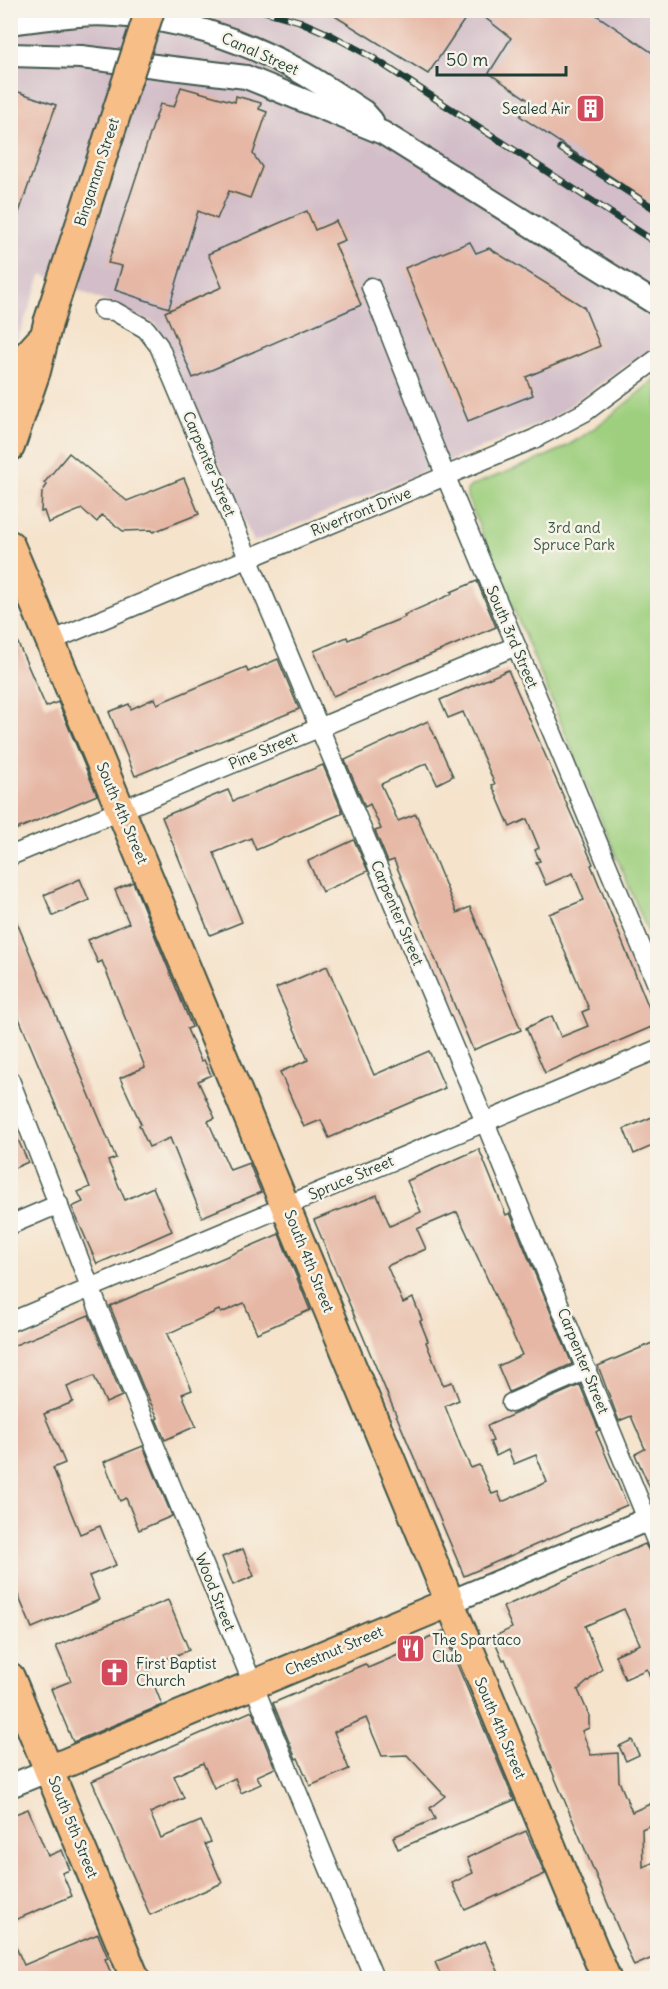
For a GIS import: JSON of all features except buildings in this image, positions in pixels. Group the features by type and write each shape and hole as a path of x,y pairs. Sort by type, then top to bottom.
{"main road":[{"name":"Bingaman Street","path":"46,329 150,10"},
{"path":"10,374 46,329"},
{"path":"10,447 36,371 46,329"},
{"name":"South 4th Street","path":"10,545 286,1206 448,1603 606,1978"},
{"name":"Chestnut Street","path":"49,1770 448,1603"},
{"name":"South 5th Street","path":"10,1677 135,1978"}],"street":[{"name":"Canal Street","path":"10,23 115,14 173,22 230,39 294,68 364,112 383,133"},
{"name":"Canal Street","path":"10,55 81,57 246,77 383,133 657,305"},
{"name":"South 3rd Street","path":"371,287 446,477 657,987"},
{"name":"Carpenter Street","path":"102,310 114,311 146,329 159,346 587,1370 652,1517 657,1546"},
{"name":"Riverfront Drive","path":"51,641 446,477 565,424 595,406 657,358"},
{"name":"Pine Street","path":"10,856 516,646"},
{"name":"Spruce Street","path":"10,1322 657,1049"},
{"name":"Wood Street","path":"10,1080 91,1288 374,1978"},
{"path":"10,1225 59,1204"},
{"path":"511,1403 587,1370"},
{"name":"Chestnut Street","path":"448,1603 652,1517"},
{"name":"Chestnut Street","path":"10,1786 49,1770"}],"shaded area":[{"path":"11,11 657,11 657,360 628,364 551,419 254,542 156,324 42,274 18,338 11,346"}],"green space":[{"name":"3rd and Spruce Park","path":"657,377 657,954 467,497 467,490 471,486 539,459 577,440"}],"railway":[{"path":"260,10 299,21 370,56 658,244"},
{"path":"560,148 658,211"}],"place":[{"name":"Sealed Air","path":"591,109"},
{"name":"The Spartaco Club","path":"411,1649"},
{"name":"First Baptist Church","path":"115,1673"}]}
